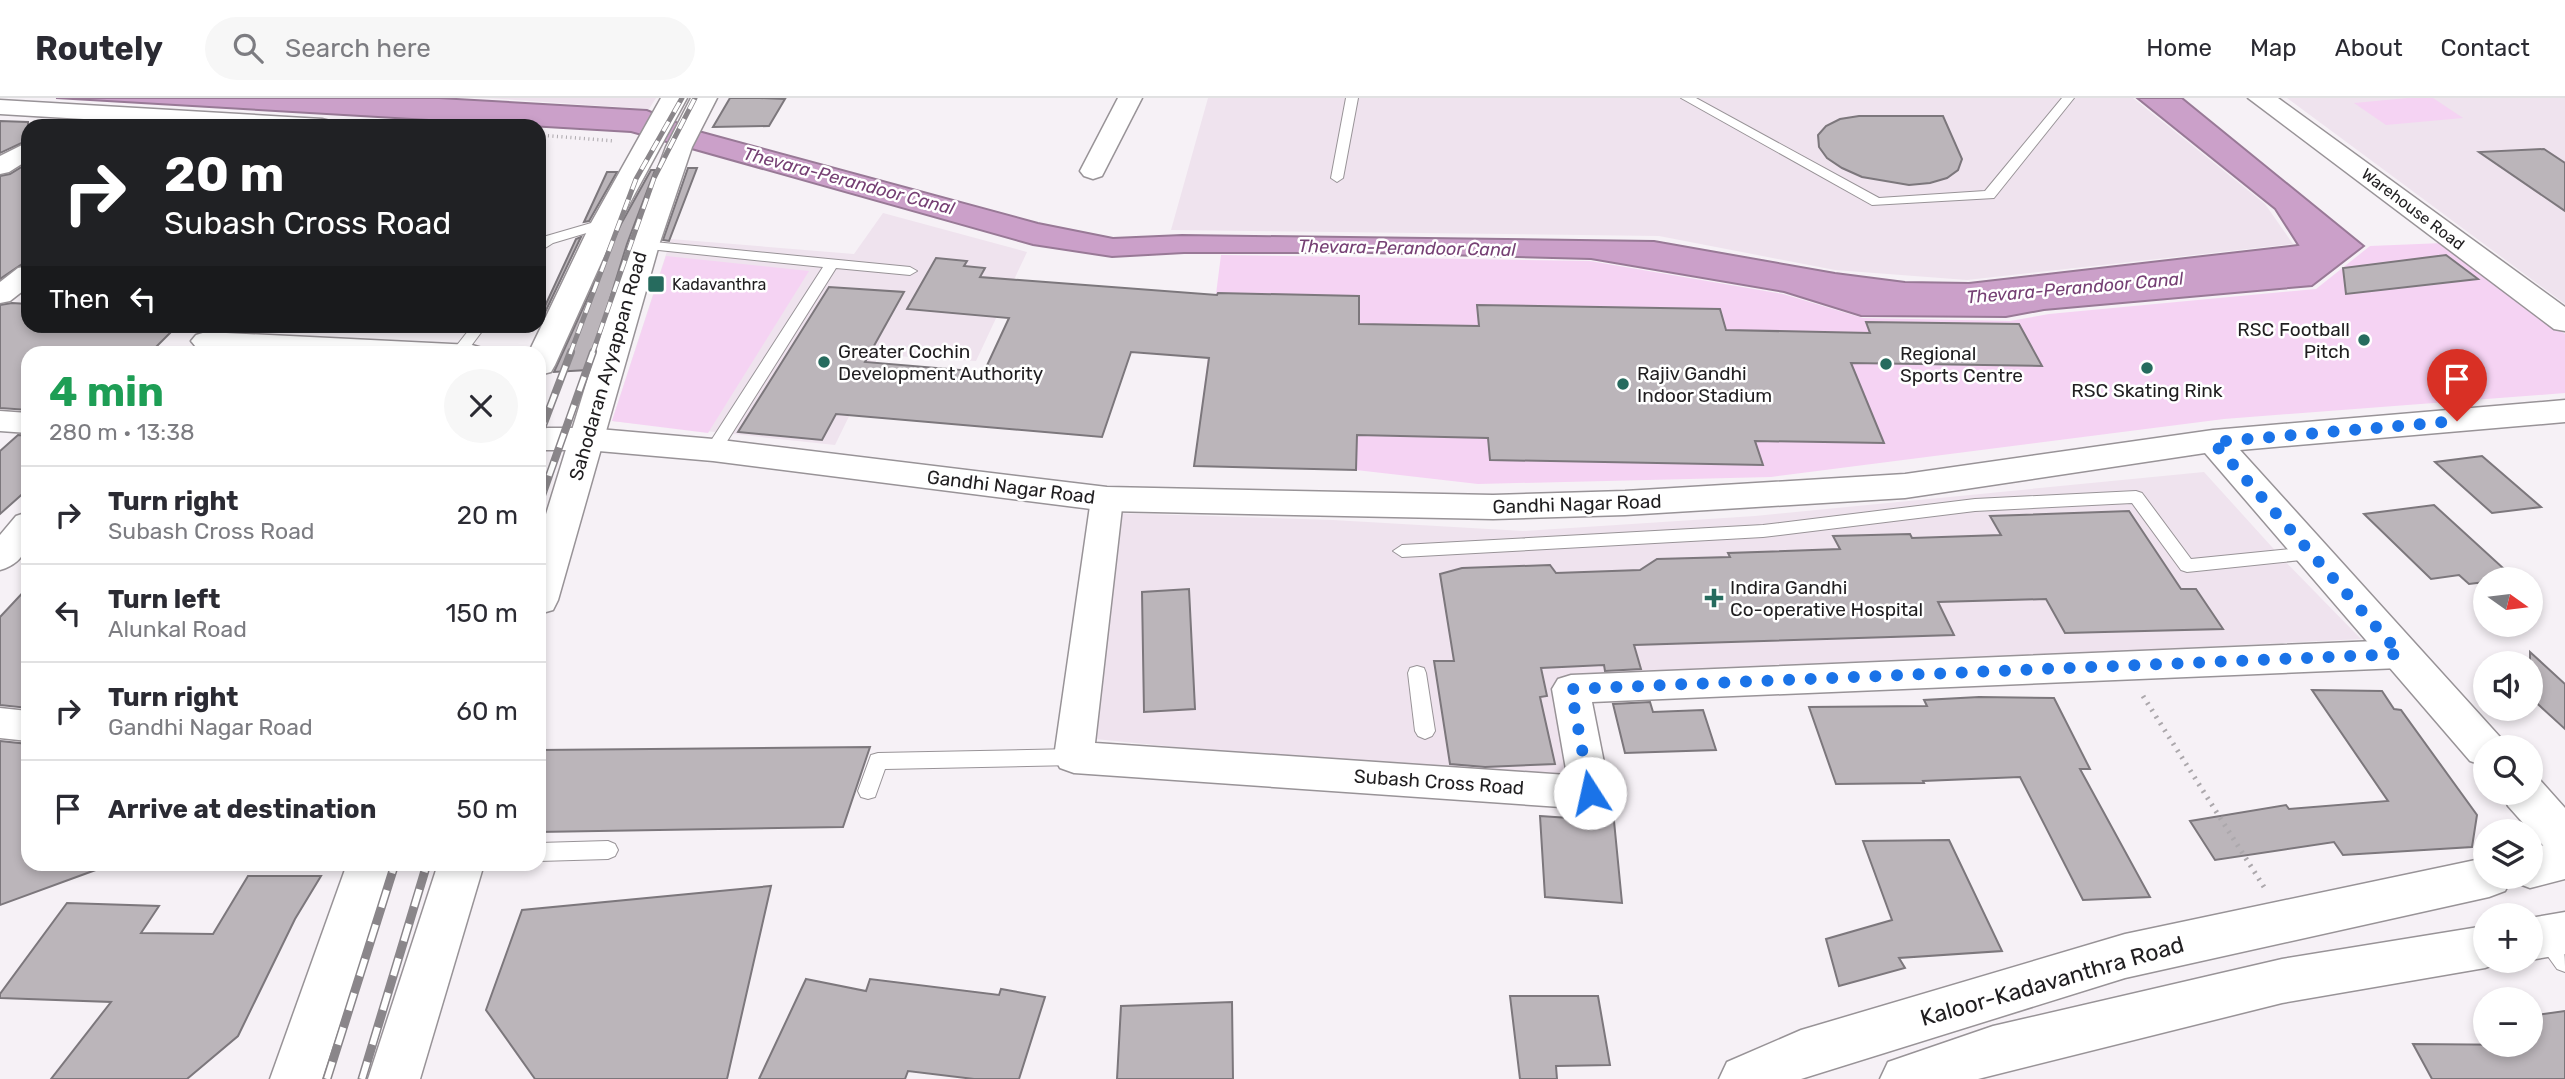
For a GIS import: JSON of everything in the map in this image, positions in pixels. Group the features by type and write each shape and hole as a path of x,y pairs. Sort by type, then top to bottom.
{"street":[{"path":"239,119 266,98"},
{"path":"1093,171 1130,98"},
{"name":"Warehouse Road","path":"2261,98 2565,322"},
{"name":"Sahodaran Ayyappan Road","path":"546,347 605,223 648,142 686,103"},
{"name":"Sahodaran Ayyappan Road","path":"546,577 644,245 679,147 686,103"},
{"path":"0,107 180,119"},
{"path":"75,119 86,112"},
{"path":"0,167 21,154"},
{"path":"0,295 21,279"},
{"path":"207,340 322,346"},
{"name":"Gandhi Nagar Road","path":"546,439 587,439 713,450 1107,499 1401,507 1625,503 1905,486 2213,442 2565,411"},
{"path":"0,421 21,422"},
{"path":"2213,442 2473,736"},
{"path":"1074,757 1107,499"},
{"name":"Subash Cross Road","path":"1074,757 1590,793 1571,689 2400,654"},
{"path":"0,723 21,725"},
{"path":"2535,805 2565,839"},
{"path":"2543,865 2565,860"},
{"path":"296,1079 368,871"},
{"path":"394,1079 459,871"},
{"name":"Kaloor-Kadavanthra Road","path":"1745,1079 1801,1054 2125,956 2473,880"},
{"path":"1906,1079 1997,1060 2282,981 2473,949"}],"lane":[{"path":"1338,178 1352,98"},
{"path":"1687,98 1877,202 1989,195 2068,98"},
{"path":"546,242 605,223"},
{"path":"644,245 910,271"},
{"path":"713,450 832,264"},
{"path":"1402,551 1763,531 1975,505 2136,497 2187,566 2311,553"},
{"path":"1417,673 1425,731"},
{"path":"868,791 878,761 1074,757"},
{"path":"546,852 608,850"}],"path":[{"path":"546,135 648,142"},
{"path":"2124,666 2285,921"}],"shaded area":[{"path":"487,98 656,98 649,109"},
{"path":"1208,98 2133,98 2265,204 2293,244 1967,280 1835,270 1659,236 1171,230"},
{"path":"2287,98 2565,98 2565,304"},
{"path":"2433,98 2463,118 2386,125 2354,103"},
{"path":"883,213 1027,252 976,361 879,355 835,445 612,421 671,239 854,254"},
{"name":"Regional Sports Centre","path":"2443,243 2565,334 2565,393 2224,419 1771,477 1478,484 1356,470 1194,466 1221,255 1590,261 1783,294 1863,318 2010,321 2049,314 2316,289 2370,246"},
{"path":"666,256 809,271 708,433 612,421"},
{"name":"Indira Gandhi Co-operative Hospital","path":"2204,472 2281,557 2361,639 1557,680 1573,780 1354,765 1095,739 1115,513 1333,520 1523,531 1755,516"}],"water":[{"name":"Thevara-Perandoor Canal","path":"56,98 439,98 647,110 695,130 1038,223 1113,238 1182,235 1654,241 1835,273 1905,282 1969,283 2298,245 2275,209 2137,98 2182,98 2364,246 2312,286 2044,310 2006,317 1861,316 1784,292 1591,259 1371,253 1184,253 1112,257 1033,245 631,132 546,127 546,119 411,119"}],"building":[{"path":"730,98 785,99 769,126 713,127"},
{"path":"1859,116 1943,116 1962,159 1958,170 1947,178 1909,185 1862,177 1842,168 1827,158 1819,147 1818,135 1826,126 1840,119"},
{"path":"0,121 21,122 21,143 0,153"},
{"path":"2544,149 2565,163 2565,211 2479,152"},
{"path":"21,167 21,265 0,279 0,176"},
{"path":"688,168 697,168 669,241 663,240"},
{"path":"651,170 655,170 627,244 588,370 554,372 621,224"},
{"path":"607,172 617,172 589,221 584,222"},
{"path":"581,237 546,310 546,304 576,239"},
{"path":"2446,255 2478,279 2346,294 2343,268"},
{"path":"936,258 967,261 964,266 985,268 980,277 1217,295 1359,296 1359,324 1479,326 1477,305 1720,309 1726,330 1870,333 1866,322 2019,324 2042,366 1851,363 1884,443 1755,441 1763,465 1490,460 1488,438 1357,435 1356,470 1194,466 1209,358 1131,352 1102,437 836,414 822,440 738,432 829,287 904,292 865,362 984,372 1009,318 907,309"},
{"path":"21,304 21,333 170,333 157,346 21,346 21,410 0,408 0,305"},
{"path":"21,435 21,495 0,514 0,451"},
{"path":"2482,456 2541,507 2492,513 2435,462"},
{"path":"2434,505 2502,567 2473,567 2473,584 2469,584 2459,575 2431,579 2364,514"},
{"path":"2129,511 2181,589 2196,589 2223,629 2065,633 2046,599 1938,602 1954,635 1634,645 1641,669 1605,671 1604,665 1541,668 1547,696 1540,697 1555,764 1485,767 1450,764 1434,661 1454,661 1440,574 1462,568 1550,565 1556,573 1640,570 1657,559 1730,557 1728,553 1840,549 1833,536 1910,534 1912,538 2001,535 1990,516"},
{"path":"1189,589 1195,709 1144,712 1142,592"},
{"path":"21,594 21,707 0,705 0,617"},
{"path":"2543,664 2565,684 2565,729 2543,709"},
{"path":"2312,690 2382,691 2394,709 2401,710 2477,815 2476,819 2473,819 2472,847 2343,855 2334,842 2215,860 2190,821 2286,805 2289,809 2388,801"},
{"path":"1979,697 2054,698 2090,769 2080,769 2150,897 2083,900 2020,777 1923,781 1924,783 1836,784 1809,707 1927,706 1924,700"},
{"path":"1650,702 1653,712 1703,710 1716,750 1625,753 1613,704"},
{"path":"0,741 21,743 21,871 93,871 0,905"},
{"path":"870,747 843,827 546,832 546,750"},
{"path":"1540,816 1614,821 1622,903 1545,897"},
{"path":"1949,840 2002,951 1899,958 1905,968 1839,986 1826,939 1892,920 1863,841"},
{"path":"248,876 321,876 295,919 238,1036 187,1079 51,1079 111,1002 0,998 0,994 67,903 159,906 141,933 213,934"},
{"path":"771,886 727,1079 535,1079 486,1010 522,910"},
{"path":"806,979 866,991 870,979 999,995 1001,989 1045,997 1019,1079 974,1079 908,1071 905,1079 759,1079"},
{"path":"1510,996 1598,996 1610,1065 1556,1066 1557,1079 1520,1079"},
{"path":"1232,1002 1233,1079 1117,1079 1121,1006"},
{"path":"2565,1011 2565,1079 2432,1079 2413,1044 2473,1045 2473,1057 2543,1057 2543,1014"}],"railway":[{"path":"570,354 636,179 682,98"},
{"path":"592,354 654,178 695,98"},
{"path":"546,418 571,352"},
{"path":"546,484 593,352"},
{"path":"327,1079 393,871"},
{"path":"362,1079 425,871"}],"place":[{"name":"Kadavanthra","path":"656,284"},
{"name":"RSC Football Pitch","path":"2364,340"},
{"name":"Greater Cochin Development Authority","path":"824,362"},
{"name":"Regional Sports Centre","path":"1886,364"},
{"name":"RSC Skating Rink","path":"2147,368"},
{"name":"Rajiv Gandhi Indoor Stadium","path":"1623,384"},
{"name":"Indira Gandhi Co-operative Hospital","path":"1714,598"}],"route":[{"path":"1590,793 1571,689 2400,654 2213,442 2457,421"}]}
